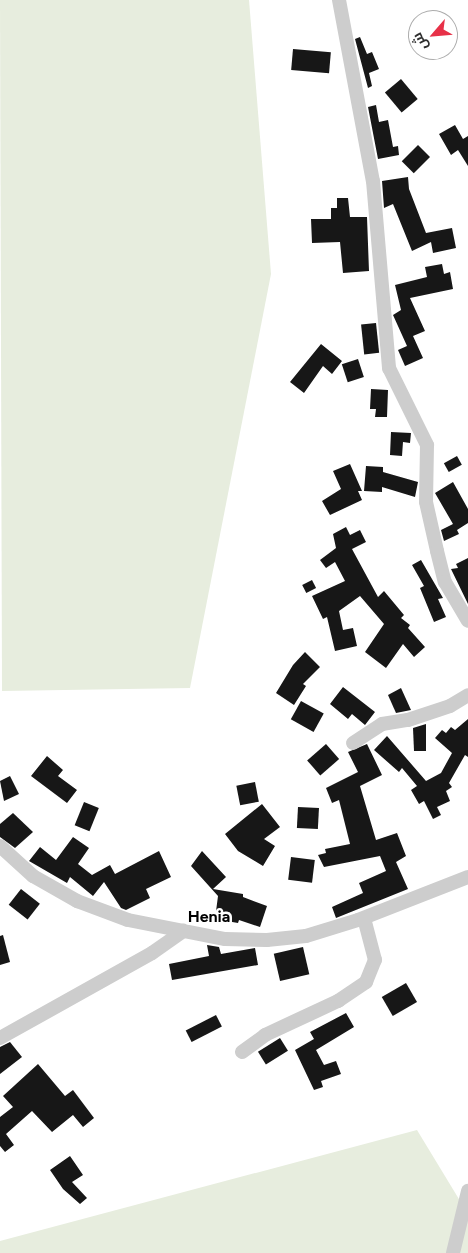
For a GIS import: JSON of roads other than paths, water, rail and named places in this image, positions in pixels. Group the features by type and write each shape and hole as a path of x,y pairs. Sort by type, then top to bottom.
{"street":[{"path":"339,0 373,181 389,368 426,445 426,502 437,551 445,582 468,621"},
{"path":"353,743 382,724 408,720 450,706 468,696"},
{"path":"0,846 33,876 77,901 128,920 225,939 267,940 306,936 364,918 468,878"},
{"path":"242,1052 265,1035 338,1001 366,982 375,960 364,918"},
{"path":"0,1038 119,972 184,931"},
{"path":"453,1253 468,1191"}],"district":[{"name":"Henia","path":"209,917"}]}
